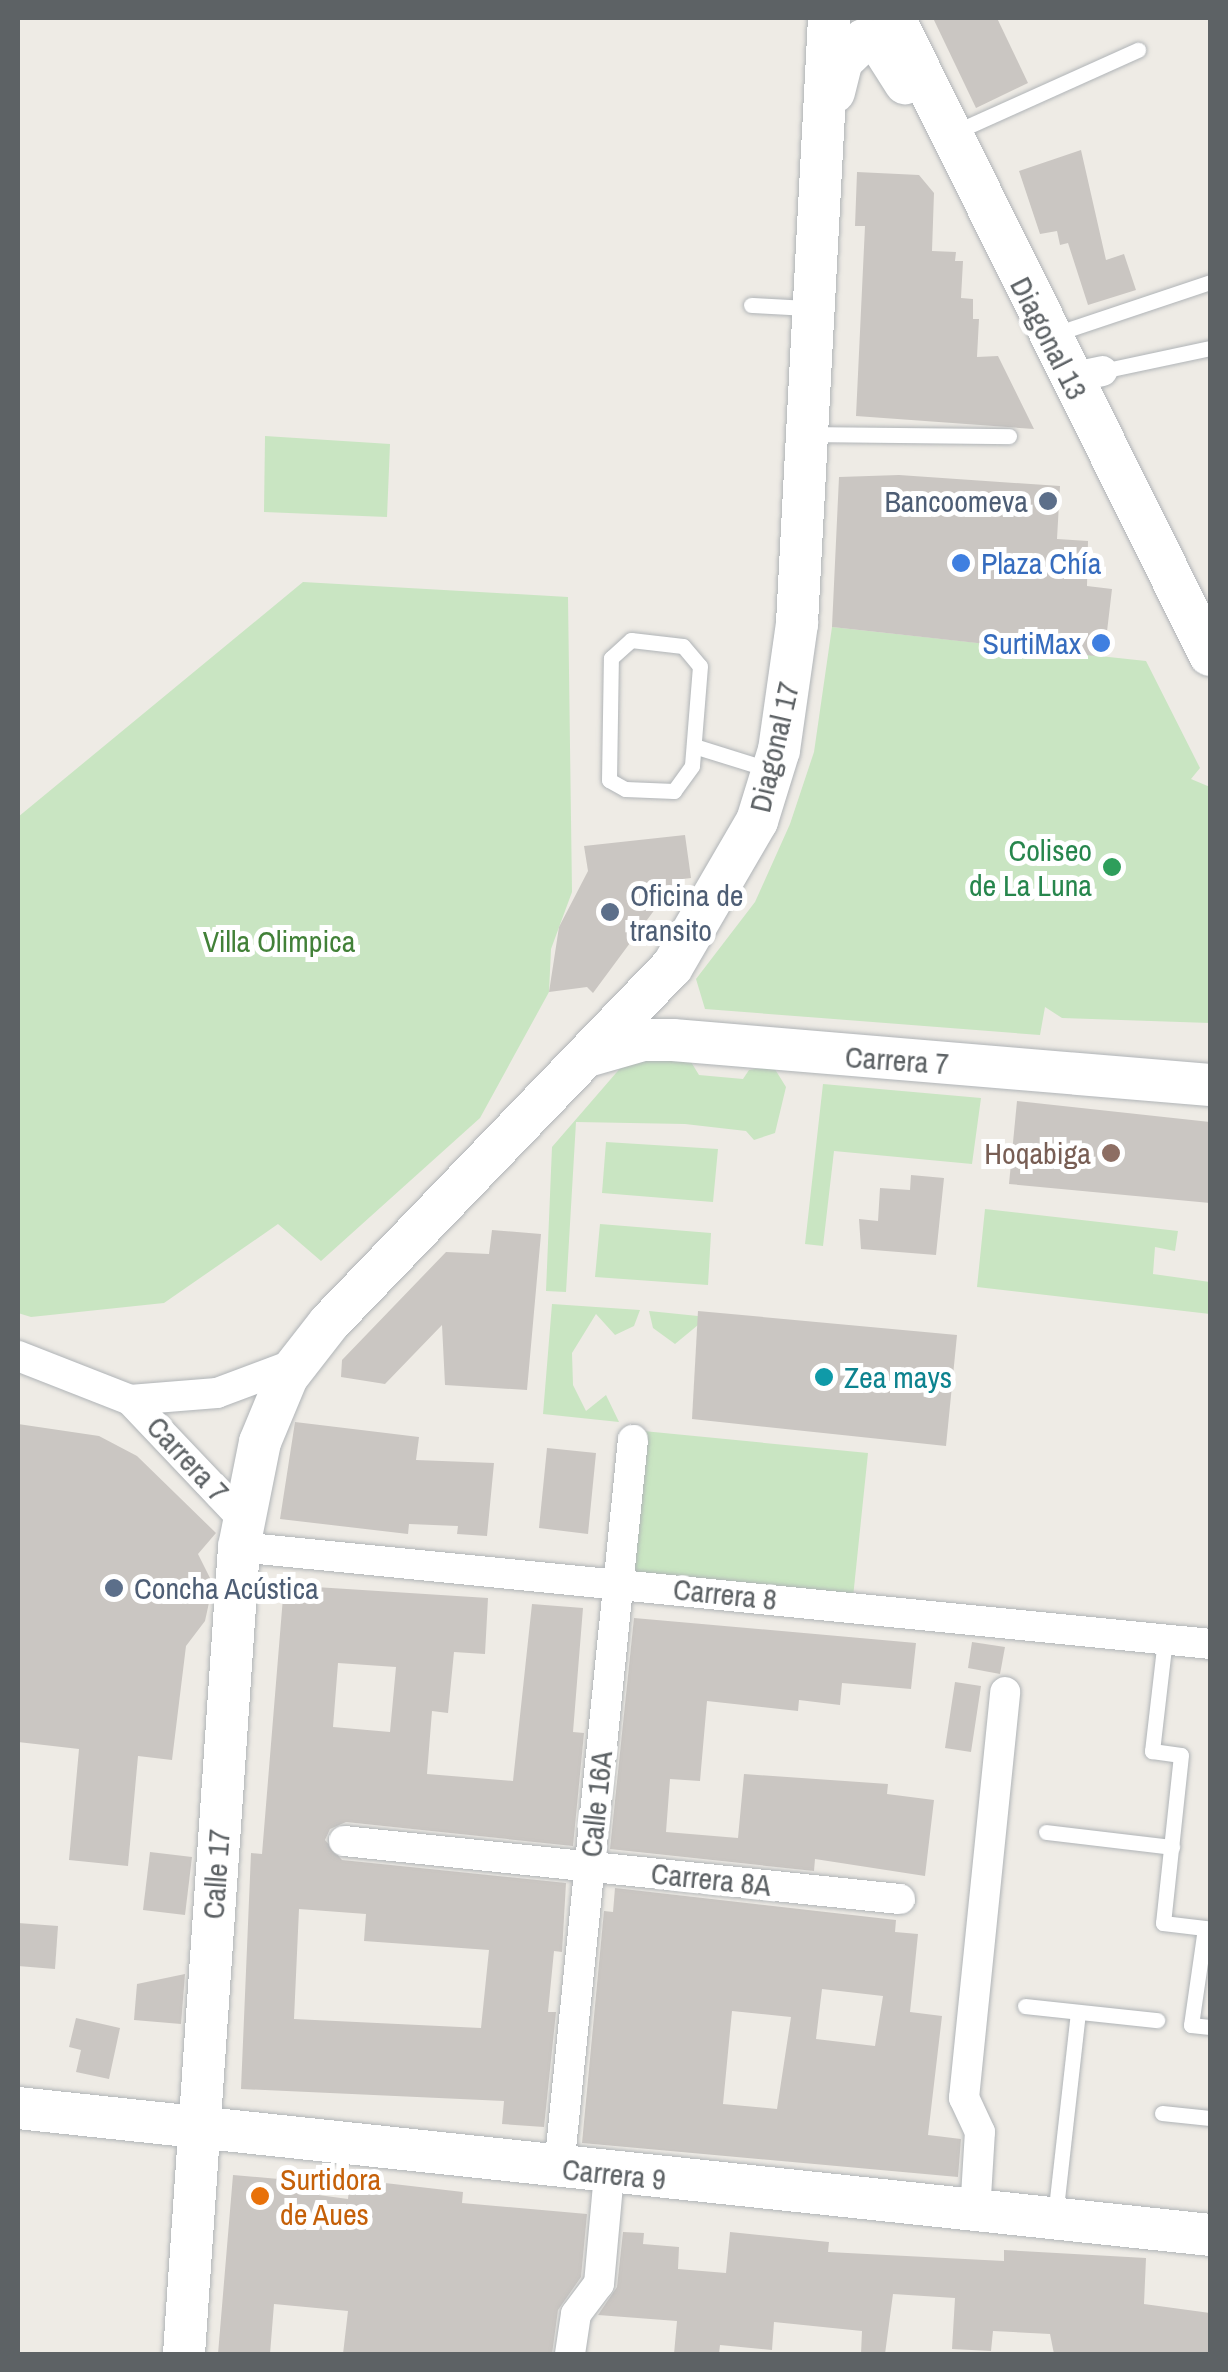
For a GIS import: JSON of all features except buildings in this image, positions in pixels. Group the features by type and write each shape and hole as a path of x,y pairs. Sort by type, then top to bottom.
{"main road":[{"path":"823,98 829,18"},
{"name":"Diagonal 13","path":"894,18 986,198 1048,336 1086,374 1210,655"},
{"path":"823,98 838,90 851,46 879,42 954,182 986,198"},
{"name":"Diagonal 17","path":"281,1383 389,1256 672,967 740,861 774,771 797,623 823,98"},
{"name":"Carrera 7","path":"672,967 667,984 674,1008 706,1027 1210,1069"},
{"name":"Carrera 7","path":"587,1056 643,1040 673,1040 1210,1085"},
{"name":"Calle 17","path":"184,2354 242,1534 260,1442 281,1383"},
{"name":"Carrera 9","path":"18,2108 609,2174 1210,2235"}],"street":[{"name":"Carrera 7","path":"18,1356 130,1400 281,1383"},
{"name":"Carrera 7","path":"130,1400 242,1534"},
{"name":"Calle 16A","path":"559,2168 633,1440"},
{"name":"Carrera 8","path":"242,1534 618,1583 1210,1644"},
{"path":"975,2212 980,2132 964,2098 1004,1692"},
{"name":"Carrera 8A","path":"344,1841 900,1899"},
{"path":"570,2354 576,2314 599,2284 609,2174"}],"lane":[{"path":"952,133 1138,50"},
{"path":"1048,336 1210,282"},
{"path":"751,305 813,308"},
{"path":"1086,374 1210,348"},
{"path":"807,434 1009,436"},
{"path":"631,640 682,646 700,666 694,746 686,783 674,791 625,789 608,780 604,764 617,648 631,640"},
{"path":"694,746 774,771"},
{"path":"1165,1639 1152,1752 1181,1756 1164,1923 1204,1928 1191,2025 1210,2027"},
{"path":"1046,1832 1172,1847"},
{"path":"1025,2006 1157,2020"},
{"path":"1054,2217 1078,2013"},
{"path":"1162,2113 1210,2118"}],"green space":[{"path":"265,436 390,444 387,517 264,512"},
{"name":"Villa Olimpica","path":"303,582 568,597 572,892 551,949 549,992 480,1118 321,1261 278,1224 164,1303 31,1317 18,1313 18,817"},
{"path":"832,627 1146,661 1200,768 1191,779 1210,787 1210,1023 1062,1018 1045,1007 1040,1035 705,1009 696,979 755,902 790,824 814,752"},
{"path":"688,1057 699,1075 743,1079 749,1070 773,1066 786,1087 775,1133 754,1140 746,1131 685,1124 576,1122 566,1292 546,1291 552,1147 629,1058"},
{"path":"823,1084 981,1098 972,1164 834,1151 823,1246 805,1244"},
{"path":"606,1142 718,1149 713,1202 602,1193"},
{"path":"985,1209 1178,1231 1175,1251 1155,1247 1153,1274 1210,1282 1210,1314 977,1287"},
{"path":"600,1224 711,1233 708,1285 595,1277"},
{"path":"552,1304 640,1310 634,1326 615,1335 596,1314 572,1353 573,1385 586,1411 606,1395 619,1422 543,1414"},
{"path":"649,1311 698,1316 698,1325 675,1344 653,1328"},
{"path":"633,1430 868,1453 852,1607 618,1583"}],"place":[{"name":"Bancoomeva","path":"1048,501"},
{"name":"Plaza Chía","path":"961,563"},
{"name":"SurtiMax","path":"1101,643"},
{"name":"Coliseo de La Luna","path":"1112,867"},
{"name":"Oficina de transito","path":"610,912"},
{"name":"Hoqabiga","path":"1111,1153"},
{"name":"Zea mays","path":"824,1377"},
{"name":"Concha Acústica","path":"114,1588"},
{"name":"Surtidora de Aues","path":"260,2196"}]}
